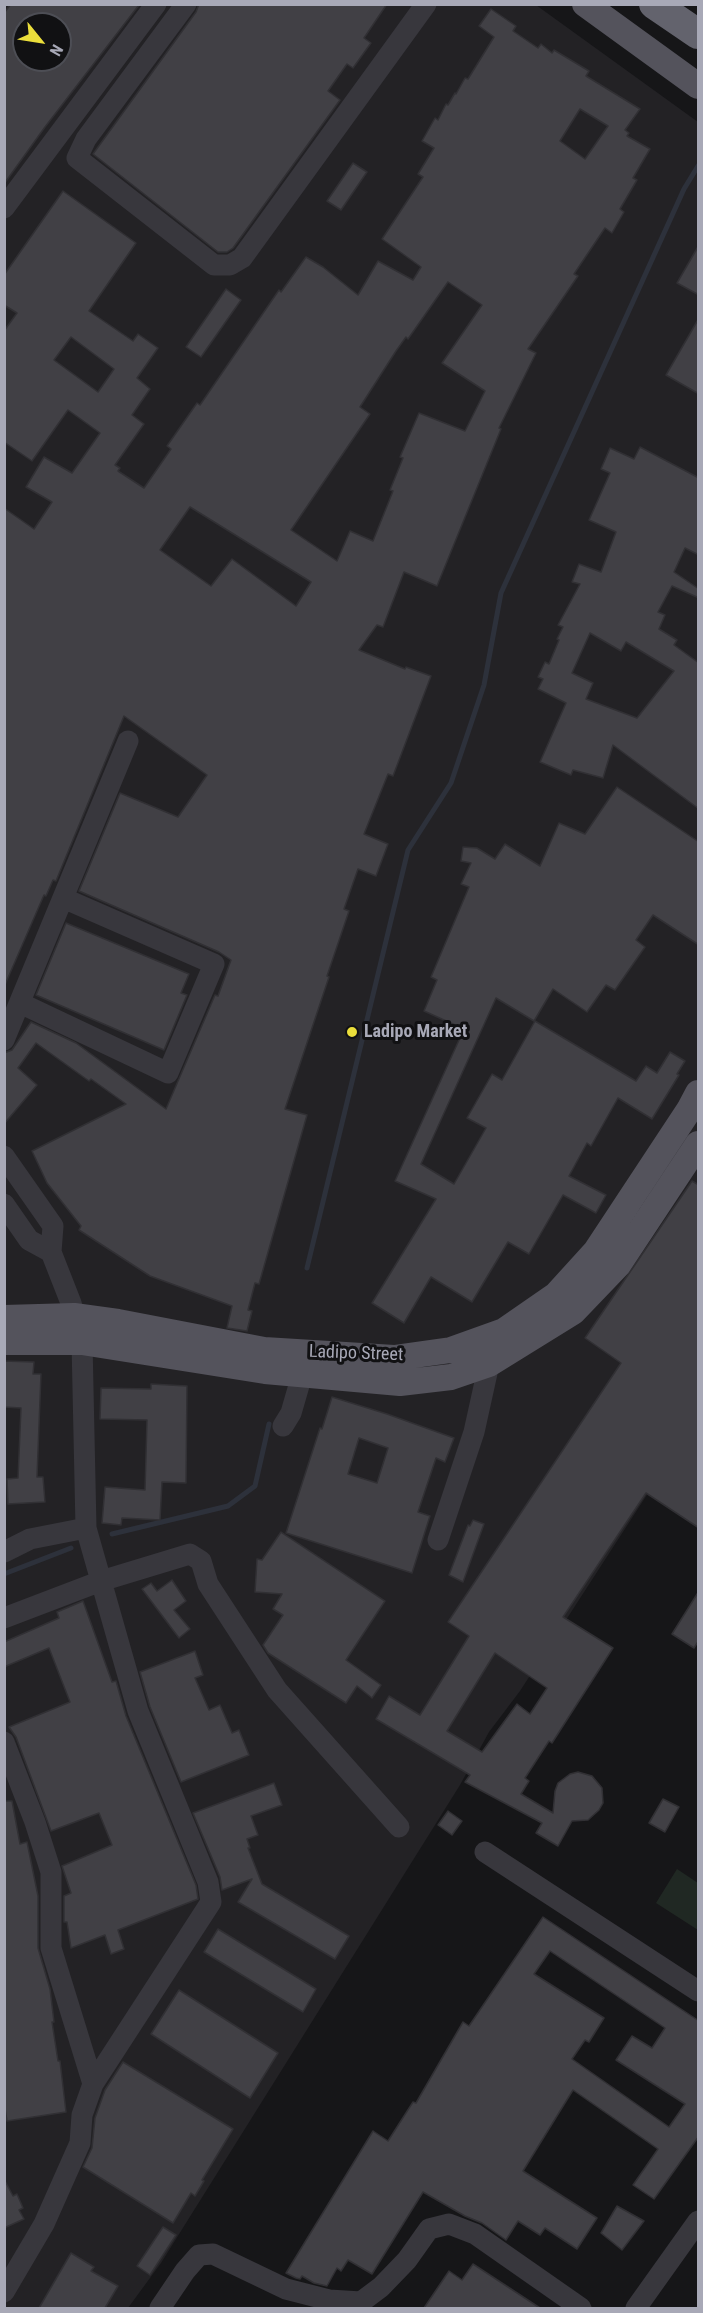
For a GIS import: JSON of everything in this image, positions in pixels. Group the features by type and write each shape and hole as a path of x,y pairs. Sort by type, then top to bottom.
{"highway":[{"path":"654,4 699,34"}],"main road":[{"path":"585,4 699,86"},
{"name":"Ladipo Street","path":"4,1318 74,1316 118,1322 264,1350 394,1358 451,1350 504,1331 556,1295 596,1251 699,1093"},
{"name":"Ladipo Street","path":"4,1342 82,1342 265,1371 400,1383 451,1377 489,1364 573,1312 618,1265 699,1144"}],"street":[{"path":"4,208 156,4"},
{"path":"186,4 86,139 78,158 214,265 230,265 242,258 426,4"},
{"path":"4,1040 128,741"},
{"path":"20,1004 168,1073 214,964 63,898"},
{"path":"4,1156 53,1226 51,1252 68,1294 82,1342 86,1528 138,1711 208,1882 212,1902 93,2084 82,2115 80,2143 44,2224 4,2292"},
{"path":"4,1204 29,1240 51,1252"},
{"path":"438,1540 474,1432 489,1364"},
{"path":"283,1426 291,1413 302,1375"},
{"path":"4,1552 30,1539 86,1528"},
{"path":"4,1618 101,1581 190,1554 201,1561 208,1584 277,1690 399,1827"},
{"path":"4,1742 35,1822 51,1872 51,1948 93,2084"},
{"path":"486,1852 699,1991"},
{"path":"636,2308 699,2221"},
{"path":"160,2308 199,2254 213,2254 286,2289 329,2300 361,2302 381,2287 407,2260 429,2229 449,2224 475,2234 581,2308"}],"shaded area":[{"name":"Ladipo Market","path":"5,5 536,5 698,122 698,1416 520,1691 489,1732 460,1785 161,2263 128,2308 5,2308"},
{"path":"677,1869 698,1883 698,1930 656,1903"}],"building":[{"path":"11,4 139,5 45,127 4,184 4,13"},
{"path":"199,4 387,4 364,38 371,43 353,68 347,64 328,91 340,100 233,248 227,252 218,252 93,154 196,12"},
{"path":"491,9 516,26 513,31 538,48 541,44 552,53 554,50 589,71 586,76 640,109 625,130 629,133 627,136 650,149 633,178 637,180 620,209 624,212 612,233 605,228 574,274 578,276 528,349 536,353 499,428 501,429 437,586 404,572 383,627 377,625 359,650 405,669 406,667 431,676 393,776 388,774 364,834 388,844 376,876 358,869 344,909 349,911 327,976 329,977 285,1109 307,1115 259,1284 255,1283 248,1310 252,1311 247,1331 227,1328 232,1306 150,1276 79,1230 81,1226 47,1183 32,1151 126,1104 36,1043 18,1068 37,1085 4,1124 4,1053 12,1050 31,1022 76,1043 166,1109 215,995 218,996 231,960 219,952 79,891 120,793 178,817 207,775 124,716 56,881 53,880 46,896 44,895 4,987 4,508 34,529 52,502 26,487 44,457 72,473 100,433 68,410 32,461 4,442 4,331 17,313 4,305 4,275 63,191 136,243 89,311 133,341 138,334 158,348 137,378 150,389 132,415 144,424 115,465 120,468 118,471 144,488 171,449 167,446 197,403 200,405 279,290 281,292 306,257 323,267 358,295 378,261 413,280 421,267 382,239 423,177 418,174 434,148 422,141 435,118 438,120 446,104 448,105 465,78 468,79 494,37 479,26","holes":["580,109 608,126 585,159 560,141","448,282 482,305 442,363 485,391 465,431 419,413 400,457 403,458 390,490 393,491 373,541 350,531 337,561 291,530 370,414 360,407 396,351 406,337 408,339","71,337 114,369 98,392 54,360","190,507 311,582 296,606 232,559 211,586 160,550"]},
{"path":"353,163 367,172 341,210 327,201"},
{"path":"699,245 699,295 677,283"},
{"path":"226,289 241,300 201,357 186,347"},
{"path":"699,318 699,394 666,375"},
{"path":"640,447 699,478 699,555 685,548 674,572 699,589 699,598 672,586 658,612 665,615 659,629 677,640 674,645 699,663 699,809 613,745 603,778 573,770 571,775 540,762 566,703 538,689 543,679 538,677 545,662 549,664 563,627 558,625 580,584 572,582 579,564 601,572 616,532 589,520 610,473 601,469 610,448 634,459","holes":["590,633 621,651 626,642 674,671 637,718 586,699 593,683 572,673"]},
{"path":"617,787 699,842 699,945 653,915 636,940 645,947 615,990 606,985 587,1012 553,989 534,1021 496,998 421,1164 454,1184 486,1128 467,1118 492,1074 502,1080 535,1021 636,1081 646,1066 657,1073 670,1052 685,1061 652,1119 618,1098 591,1146 587,1143 569,1176 606,1195 596,1213 563,1195 529,1254 508,1242 472,1302 431,1277 404,1323 372,1303 436,1199 395,1181 464,1029 424,1011 437,980 431,977 469,887 461,884 471,863 461,861 463,847 477,848 495,859 505,844 540,866 559,823 585,834"},
{"path":"66,923 189,974 181,993 187,995 164,1050 36,995"},
{"path":"692,1181 699,1185 699,1528 646,1493 563,1617 613,1648 552,1743 549,1741 525,1778 529,1781 521,1794 553,1813 558,1783 570,1774 578,1772 592,1776 602,1788 603,1803 599,1810 588,1820 572,1821 558,1846 536,1833 542,1823 465,1782 470,1775 376,1719 389,1696 420,1715 469,1636 448,1622 621,1363 585,1338","holes":["495,1653 547,1688 530,1714 517,1704 482,1752 447,1731"]},
{"path":"4,1361 34,1362 33,1374 41,1374 37,1477 43,1477 45,1502 8,1504 7,1479 18,1478 21,1408 4,1407"},
{"path":"151,1384 187,1386 186,1483 162,1482 160,1520 122,1518 121,1525 102,1523 105,1487 145,1490 147,1420 100,1419 101,1388 151,1389"},
{"path":"332,1397 454,1438 445,1462 436,1458 418,1512 430,1516 412,1573 286,1533 320,1428 322,1429","holes":["359,1438 388,1448 377,1483 348,1474"]},
{"path":"473,1520 484,1524 463,1582 449,1575 468,1525 470,1526"},
{"path":"281,1532 385,1601 346,1660 381,1685 372,1698 357,1686 346,1703 268,1653 263,1645 283,1615 273,1609 282,1594 255,1592 257,1559 262,1560"},
{"path":"172,1580 186,1601 174,1610 190,1629 179,1638 142,1589 151,1583 157,1591"},
{"path":"699,1591 699,1640 694,1648 672,1634"},
{"path":"83,1601 112,1682 116,1681 126,1716 196,1885 198,1899 118,1930 124,1949 111,1954 105,1935 71,1948 67,1922 64,1922 64,1896 71,1893 62,1866 112,1845 99,1813 51,1831 16,1737 9,1727 70,1702 49,1648 4,1667 4,1642 59,1618 57,1612"},
{"path":"195,1651 203,1675 195,1678 209,1710 220,1705 232,1733 239,1730 249,1755 181,1782 150,1707 140,1672"},
{"path":"274,1783 282,1805 251,1816 258,1835 247,1839 250,1848 248,1848 262,1884 349,1936 335,1959 238,1902 252,1879 222,1890 220,1877 193,1813"},
{"path":"663,1799 679,1807 665,1832 649,1823"},
{"path":"4,1801 12,1801 20,1844 27,1842 38,1896 38,1948 50,1989 54,2022 52,2022 58,2061 60,2061 66,2112 7,2121 4,2102"},
{"path":"448,1811 462,1821 452,1835 438,1825"},
{"path":"543,1917 699,2021 699,2136 654,2199 633,2185 658,2149 573,2090 523,2171 597,2218 577,2249 545,2228 540,2235 518,2221 506,2240 482,2223 423,2192 372,2274 348,2260 341,2271 337,2268 327,2286 314,2283 302,2276 300,2279 286,2273 373,2131 388,2141 413,2102 416,2103 463,2022 469,2026","holes":["550,1951 665,2028 652,2048 632,2036 616,2060 685,2104 669,2127 572,2059 585,2040 589,2042 604,2018 534,1974"]},
{"path":"218,1929 316,1989 303,2012 204,1952"},
{"path":"179,1990 278,2053 250,2098 151,2034"},
{"path":"123,2062 233,2129 202,2180 204,2181 195,2196 191,2193 173,2223 83,2167 92,2148 95,2118 105,2090"},
{"path":"4,2179 13,2196 17,2194 23,2208 19,2210 24,2219 4,2228"},
{"path":"617,2206 644,2221 622,2250 601,2233"},
{"path":"163,2227 176,2235 150,2275 137,2266"},
{"path":"71,2253 94,2267 91,2271 118,2286 105,2308 39,2308"},
{"path":"473,2264 540,2308 424,2308 449,2271 462,2280"}],"waterway":[{"path":"307,1268 408,850 451,783 484,685 501,593 684,189 698,166"},
{"path":"112,1534 228,1506 255,1486 269,1424"},
{"path":"4,1574 71,1548"}],"place":[{"name":"Ladipo Market","path":"352,1032"}]}
